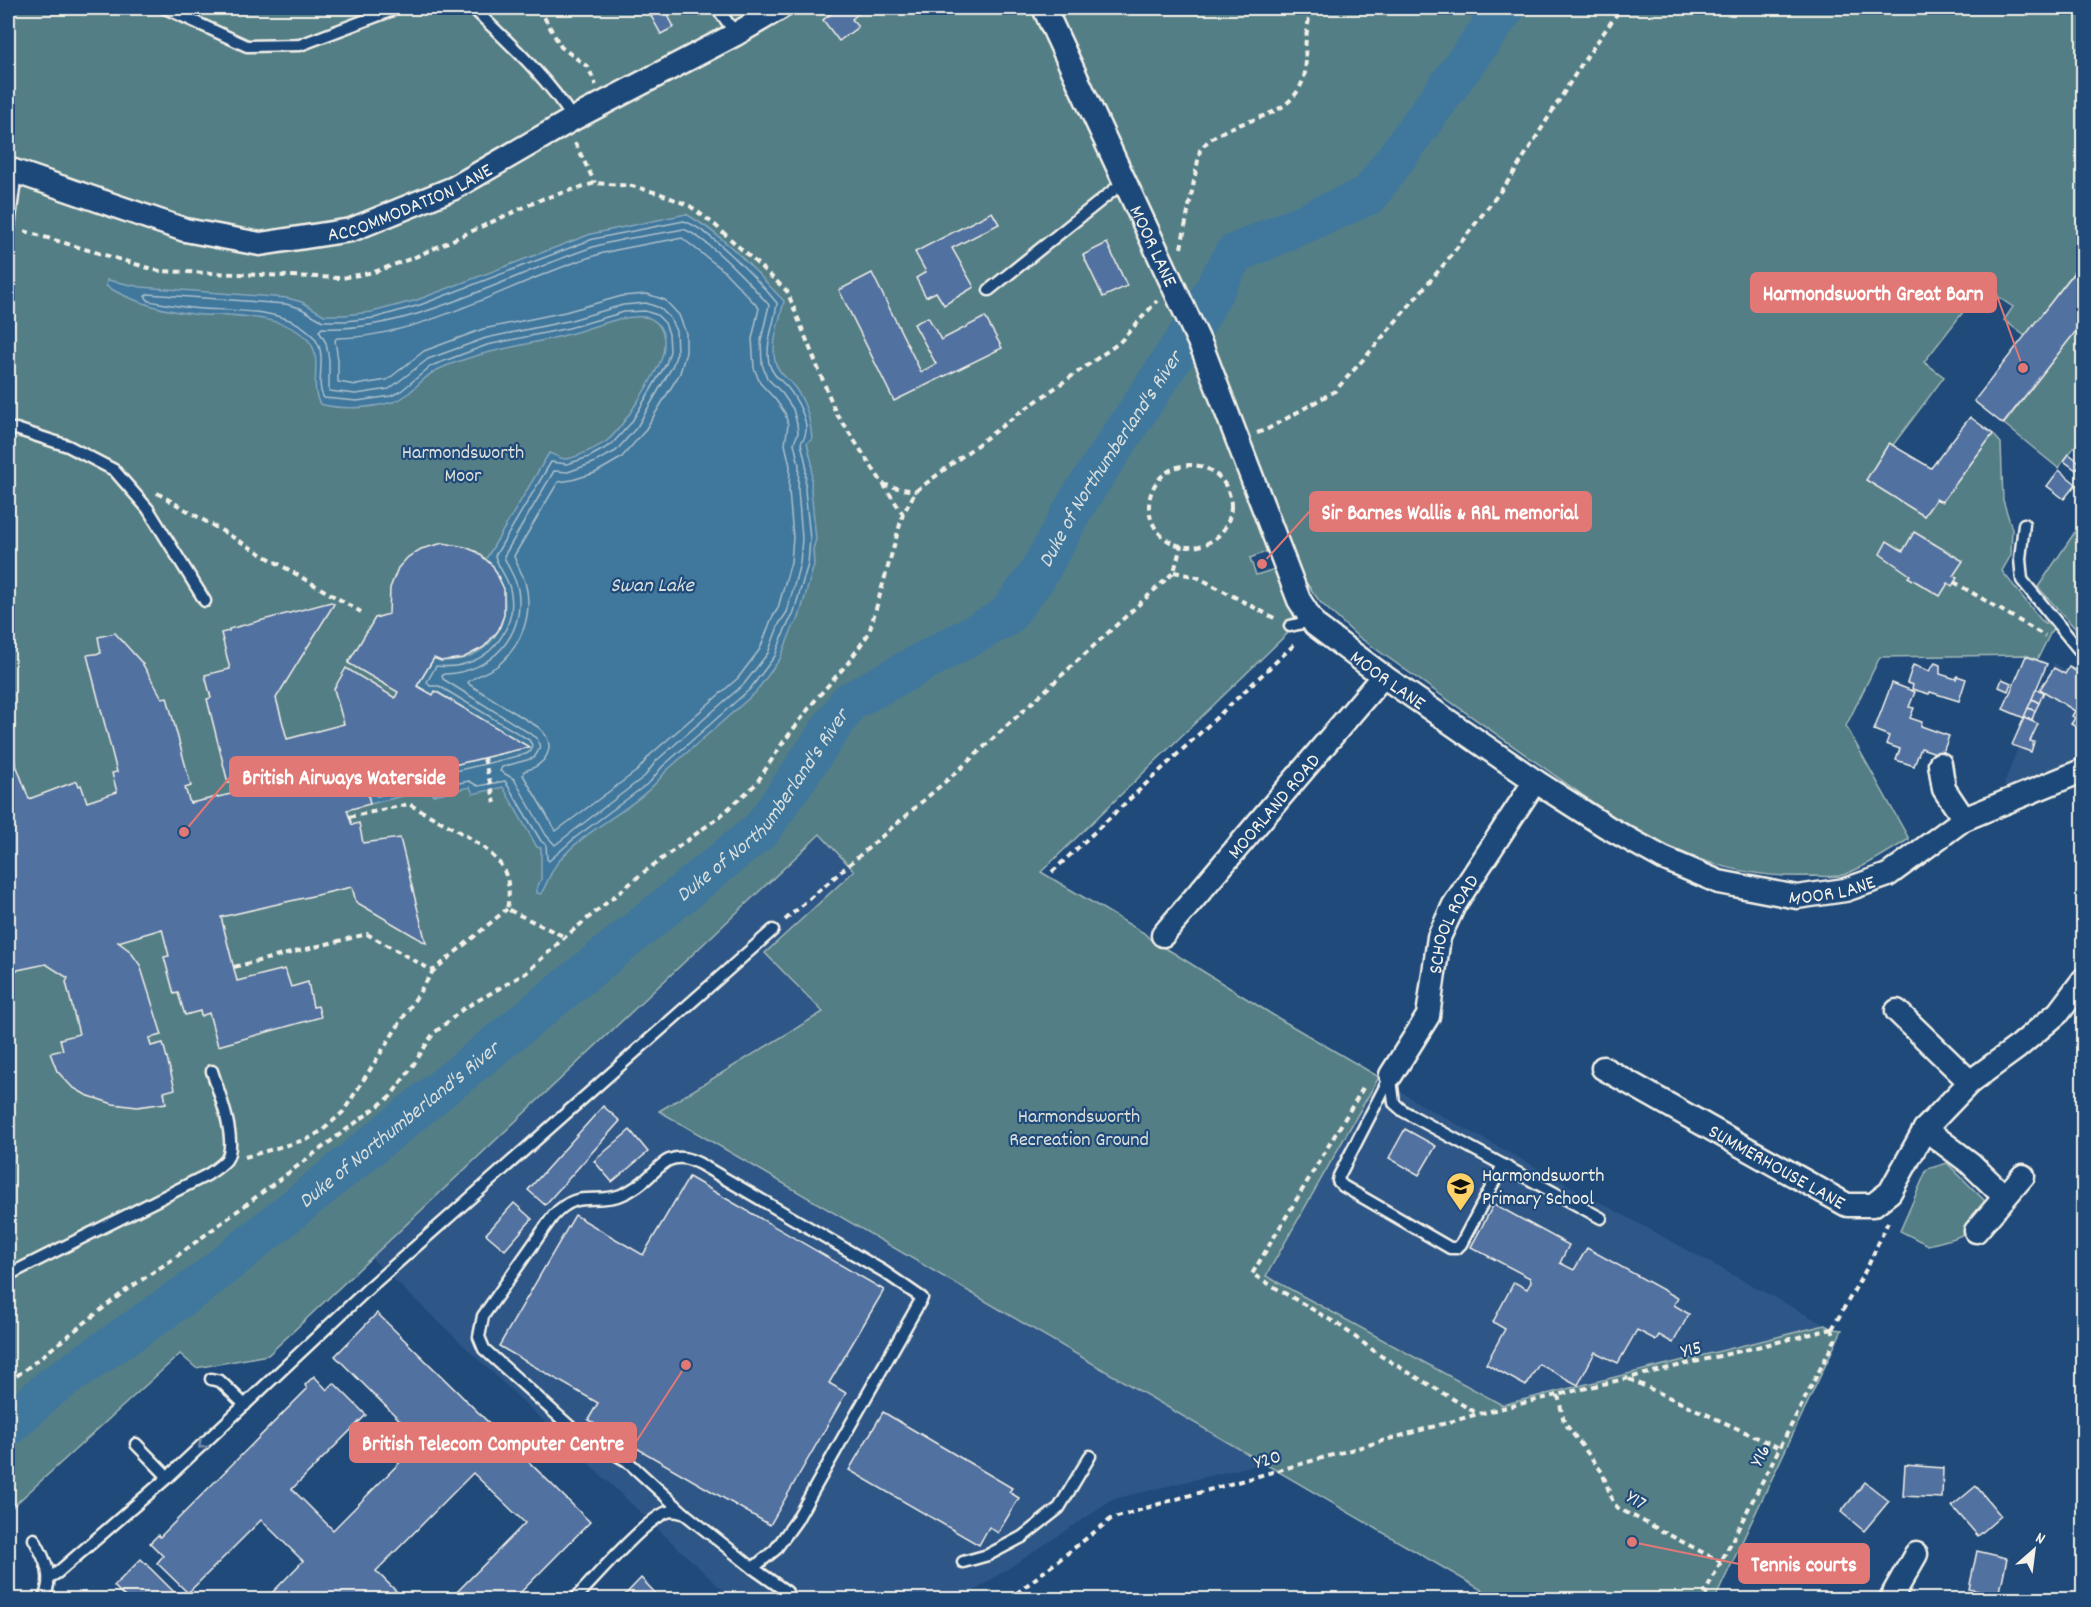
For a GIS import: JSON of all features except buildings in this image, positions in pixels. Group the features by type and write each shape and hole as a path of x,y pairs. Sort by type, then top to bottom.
{"street":[{"name":"ACCOMMODATION LANE","path":"12,170 185,230 260,244 351,230 454,188 573,119 736,34 780,8"},
{"name":"MOOR LANE","path":"1044,8 1203,350 1299,600 1305,624 1606,827 1663,858 1719,882 1797,897 1845,890 1888,875 1964,819 2079,771"},
{"name":"MOORLAND ROAD","path":"1163,935 1383,676"},
{"path":"1940,764 1944,789 1964,819"},
{"name":"SCHOOL ROAD","path":"1391,1075 1428,1016 1439,937 1454,904 1535,781"},
{"path":"1890,1192 1925,1129 1970,1082 2018,1047 2059,1012 2084,979"},
{"path":"1897,1011 1970,1082"},
{"name":"SUMMERHOUSE LANE","path":"1603,1068 1846,1205 1873,1205 1890,1192"},
{"path":"1925,1129 1970,1163 2005,1197"},
{"path":"1976,1231 2023,1176"},
{"path":"1890,1599 1916,1554"}],"lane":[{"path":"165,8 247,46 300,45 394,8"},
{"path":"473,8 516,50 564,105 573,119"},
{"path":"717,8 736,34"},
{"path":"9,226 12,170"},
{"path":"989,290 1125,181"},
{"path":"8,429 15,429 68,446 99,460 114,470 148,509 205,601"},
{"path":"2024,525 2020,558 2022,580 2084,656"},
{"path":"50,1577 168,1477 371,1286 773,930"},
{"path":"8,1275 207,1175 224,1162 229,1153 230,1136 212,1071"},
{"path":"1391,1075 1394,1103 1398,1108 1600,1218"},
{"path":"1391,1075 1339,1176 1338,1181 1343,1186 1450,1248 1457,1248 1503,1165"},
{"path":"753,1568 775,1550 796,1521 922,1298 883,1271 700,1164 686,1158 678,1158 663,1163 637,1186 620,1195 610,1198 579,1198 561,1207 486,1311 480,1323 478,1337 484,1349 575,1431 627,1461 685,1514 753,1568 787,1592"},
{"path":"211,1379 220,1382 245,1405"},
{"path":"136,1444 168,1477"},
{"path":"963,1562 988,1555 1022,1537 1059,1508 1090,1456"},
{"path":"574,1599 650,1523 665,1513 675,1511 685,1514"},
{"path":"34,1539 50,1577 48,1590 43,1599"}],"path":[{"path":"8,1382 125,1291 173,1259 390,1097 433,1034 463,1009 526,973 644,872 719,817 756,784 782,744 816,699 848,663 869,633 903,514 916,491 1018,414 1119,343 1161,297 1181,250 1200,150 1227,128 1251,122 1279,110 1291,100 1300,88 1304,77 1311,8"},
{"path":"1236,439 1266,430 1335,391 1363,361 1446,262 1512,176 1581,65 1621,8"},
{"path":"9,226 159,271 342,278 374,272 413,258 542,199 595,183 632,186 661,194 690,206 715,225 786,291 836,413 903,514"},
{"path":"1184,465 1198,465 1221,479 1228,491 1231,504 1229,518 1223,530 1214,539 1201,545 1188,547 1181,545 1174,544 1163,537 1154,526 1149,514 1149,500 1156,482 1171,469 1184,465"},
{"path":"882,483 916,491"},
{"path":"151,490 361,612"},
{"path":"773,930 961,768 1174,572 1181,545"},
{"path":"1052,872 1305,624 1197,577 1174,572"},
{"path":"1954,582 2048,638"},
{"path":"484,758 495,803"},
{"path":"224,1162 308,1139 344,1112 433,971 507,909 510,894 501,866 489,853 466,837 409,804 349,817"},
{"path":"507,909 566,937"},
{"path":"234,967 367,934 433,971"},
{"path":"1391,1075 1373,1073 1252,1274 1339,1325 1381,1356 1478,1414"},
{"name":"Y16","path":"1717,1599 1705,1593 1835,1340 1832,1329 1868,1266 1893,1211 1890,1192"},
{"name":"Y15","path":"1558,1395 1832,1329"},
{"path":"1628,1379 1780,1448"},
{"name":"Y20","path":"1008,1599 1111,1519 1478,1414 1558,1395"},
{"name":"Y17","path":"1558,1395 1564,1422 1602,1472 1613,1502 1618,1508 1721,1562"}],"shaded area":[{"path":"2054,663 2083,680 2083,749 2067,772 2034,787 2003,786 2028,722"},
{"path":"820,834 855,871 766,953 823,1012 659,1111 1264,1463 1114,1499 962,1599 732,1599 371,1258"},
{"name":"Harmondsworth Primary School","path":"1379,1077 1420,1104 1825,1325 1502,1405 1265,1276"}],"green space":[{"name":"Harmondsworth Moor","path":"8,8 2083,8 2083,260 2025,336 2004,320 2013,307 1998,297 1989,309 1974,298 1924,362 1944,377 1893,445 1889,443 1867,480 1924,516 1936,499 1942,502 1993,434 2001,443 2003,500 2012,529 2011,555 2002,571 2041,620 2053,628 2037,660 2026,655 1880,657 1846,726 1909,839 1893,849 1856,870 1839,876 1765,875 1724,867 1684,854 1642,837 1356,635 1320,602 1297,570 1196,323 1078,501 1037,576 1006,617 849,702 762,829 201,1284 50,1388 8,1426"},
{"path":"2083,321 2083,436 2058,468 2004,424"},
{"name":"Harmondsworth Recreation Ground","path":"1192,346 1268,551 1250,558 1256,575 1275,569 1295,620 1289,632 1041,872 1144,933 1154,943 1379,1077 1266,1276 1502,1405 1825,1325 1832,1329 1842,1330 1715,1599 1497,1599 659,1111 823,1012 765,953 854,871 820,834 268,1355 196,1368 180,1354 8,1511 8,1436 54,1394 207,1289 766,834 857,713 1013,627 1038,595 1113,469"},
{"path":"2083,520 2083,637 2038,587"},
{"path":"1947,1163 1984,1200 1978,1221 1966,1233 1928,1245 1900,1231 1927,1169"}],"water":[{"name":"Swan Lake","path":"686,214 726,243 784,301 775,338 774,353 778,368 800,396 810,424 812,439 807,443 812,463 811,490 816,539 813,549 814,565 799,618 780,659 755,693 666,771 642,796 571,848 556,865 541,894 537,893 537,888 541,879 541,848 537,847 503,787 473,794 470,787 433,795 431,789 370,804 366,786 528,747 436,691 433,695 417,686 434,658 444,661 461,659 477,653 490,643 498,631 505,602 496,572 486,559 549,453 564,459 576,456 608,440 621,425 645,390 661,360 664,340 658,325 654,320 635,317 487,353 453,363 431,373 399,400 375,406 347,408 320,404 315,388 316,362 312,346 300,333 291,328 260,318 202,315 164,309 117,292 106,286 107,280 141,287 287,298 302,302 324,315 372,312 417,300 591,234"}],"waterway":[{"name":"Duke of Northumberland's River","path":"8,1426 50,1388 201,1284 762,829 849,702 1006,617 1037,576 1078,501 1196,323 1234,254 1369,195 1505,8"}],"place":[{"name":"Harmondsworth Great Barn","path":"2023,368"},
{"name":"Sir Barnes Wallis & RRL memorial","path":"1262,564"},
{"name":"British Airways Waterside","path":"184,832"},
{"name":"Harmondsworth Primary School","path":"1461,1212"},
{"name":"British Telecom Computer Centre","path":"686,1365"},
{"name":"Tennis courts","path":"1632,1542"}]}
